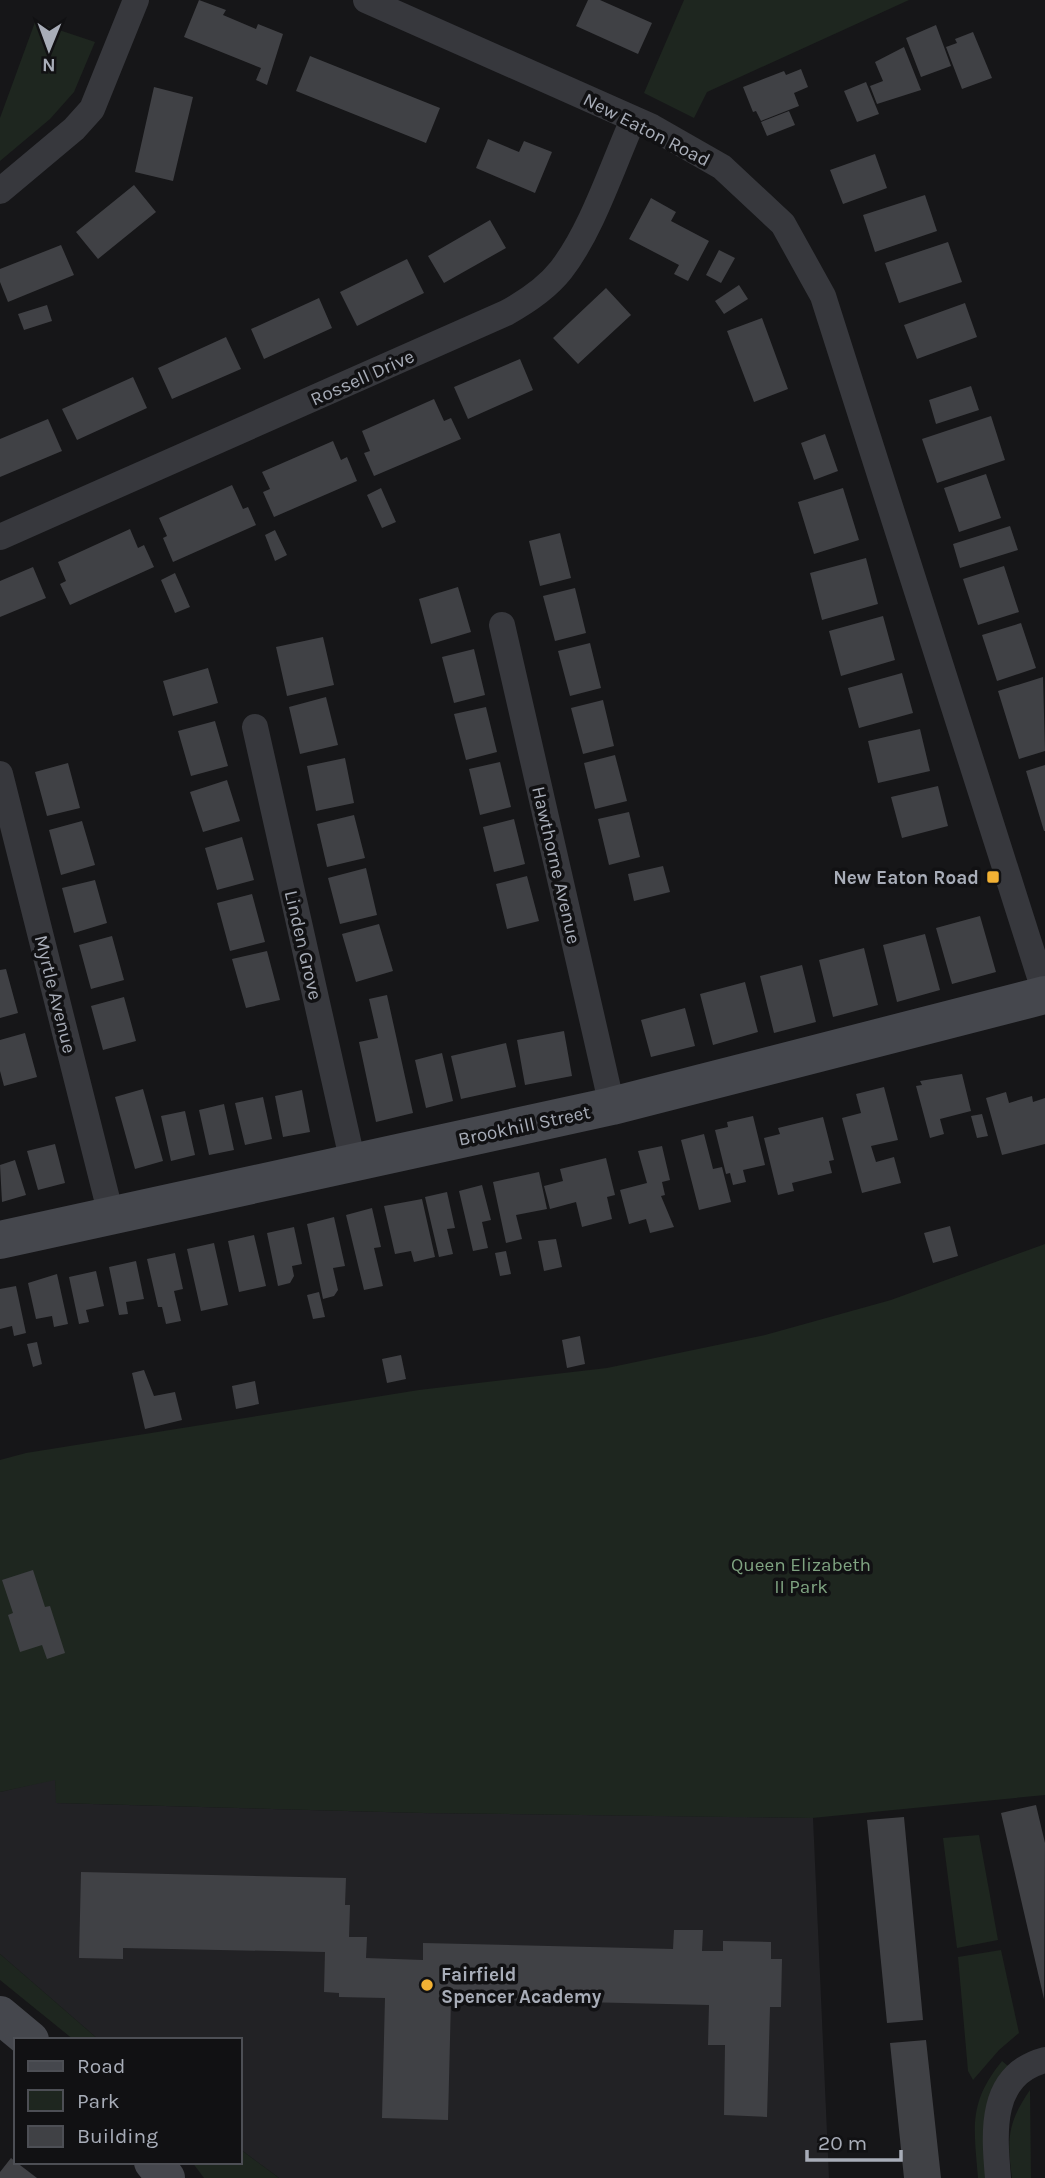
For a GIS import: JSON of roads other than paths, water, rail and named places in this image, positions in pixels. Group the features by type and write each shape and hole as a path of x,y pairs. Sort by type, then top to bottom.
{"street":[{"path":"0,191 74,129 92,108 136,0"},
{"name":"New Eaton Road","path":"366,0 420,10 722,167 783,224 823,296 1045,994"},
{"name":"Rossell Drive","path":"0,537 530,300 560,271 578,244 634,120"},
{"name":"Hawthorne Avenue","path":"502,625 612,1106"},
{"name":"Linden Grove","path":"255,727 353,1163"},
{"name":"Myrtle Avenue","path":"0,774 111,1215"},
{"name":"Brookhill Street","path":"0,1240 612,1106 1045,994"},
{"path":"0,2015 28,2038"},
{"path":"998,2178 995,2128 999,2101 1016,2076 1029,2065 1045,2060"},
{"path":"155,2164 166,2178"}],"place":[{"name":"New Eaton Road","path":"993,877"},
{"name":"Fairfield Spencer Academy","path":"427,1985"}],"park label":[{"name":"Queen Elizabeth II Park","path":"801,1575"}]}
